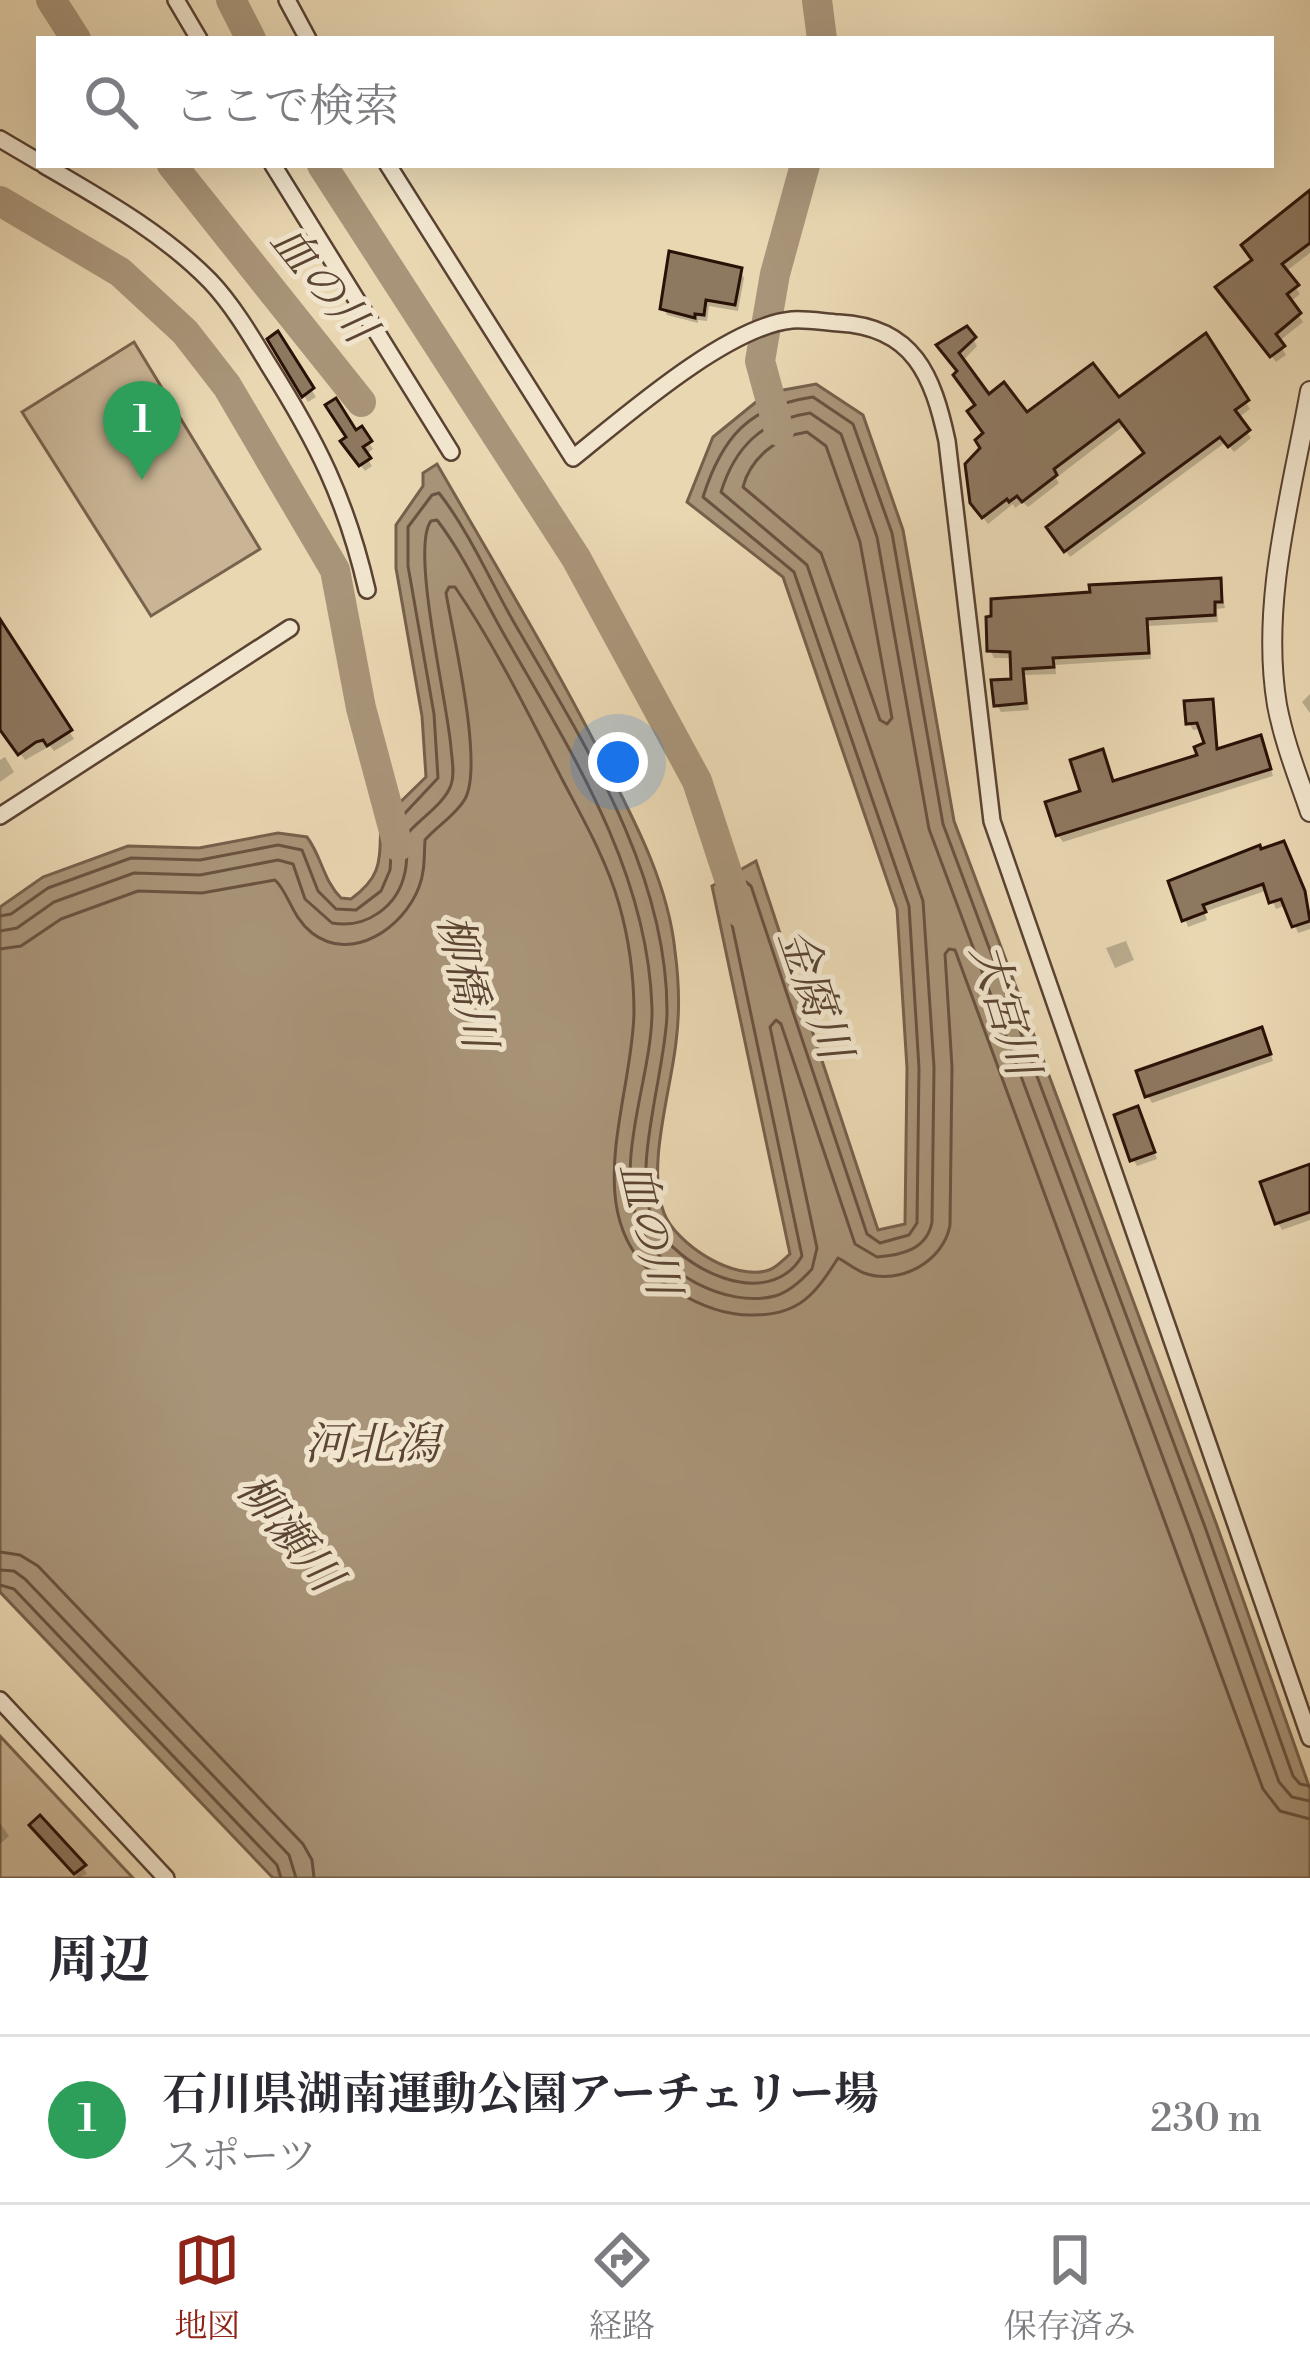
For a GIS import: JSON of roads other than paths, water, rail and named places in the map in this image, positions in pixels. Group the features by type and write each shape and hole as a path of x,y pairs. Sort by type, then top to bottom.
{"street":[{"path":"176,0 197,36"},
{"path":"287,0 306,36"},
{"path":"0,139 36,160"},
{"path":"49,168 135,218 211,282 255,343 330,471 353,527 367,590"},
{"path":"275,168 451,452"},
{"path":"390,168 573,458 709,356 789,320 854,324 892,337 920,360 938,400 947,441 992,821 1310,1738"},
{"path":"1310,397 1276,592 1273,653 1277,704 1310,811"},
{"path":"0,816 290,628"},
{"path":"0,1700 166,1878"}],"water":[{"name":"河北潟","path":"816,384 863,415 903,530 954,821 1310,1789 1310,1878 273,1878 0,1592 0,907 43,877 128,846 199,848 278,833 307,837 341,898 351,899 362,890 378,865 381,821 426,777 422,716 396,568 396,525 423,486 423,473 437,464 583,720 637,827 665,900 675,951 678,1008 658,1174 659,1195 671,1225 708,1258 740,1271 769,1270 790,1254 712,886 756,861 878,1230 905,1224 907,1068 897,909 783,577 687,502 713,437 767,393"}],"waterway":[{"name":"血の川","path":"51,0 74,36"},
{"name":"金腐川","path":"231,0 249,36"},
{"name":"大宮川","path":"817,0 822,36"},
{"name":"血の川","path":"174,168 361,402"},
{"name":"金腐川","path":"324,168 576,558 697,781 740,912"},
{"name":"大宮川","path":"779,431 760,361 775,274 804,168"},
{"name":"柳橋川","path":"0,201 120,272 185,332 227,386 335,570 361,708 398,846"}],"place":[{"name":"石川県湖南運動公園アーチェリー場","path":"142,480"}],"water label":[{"name":"柳瀬川","path":"290,1532"}]}
